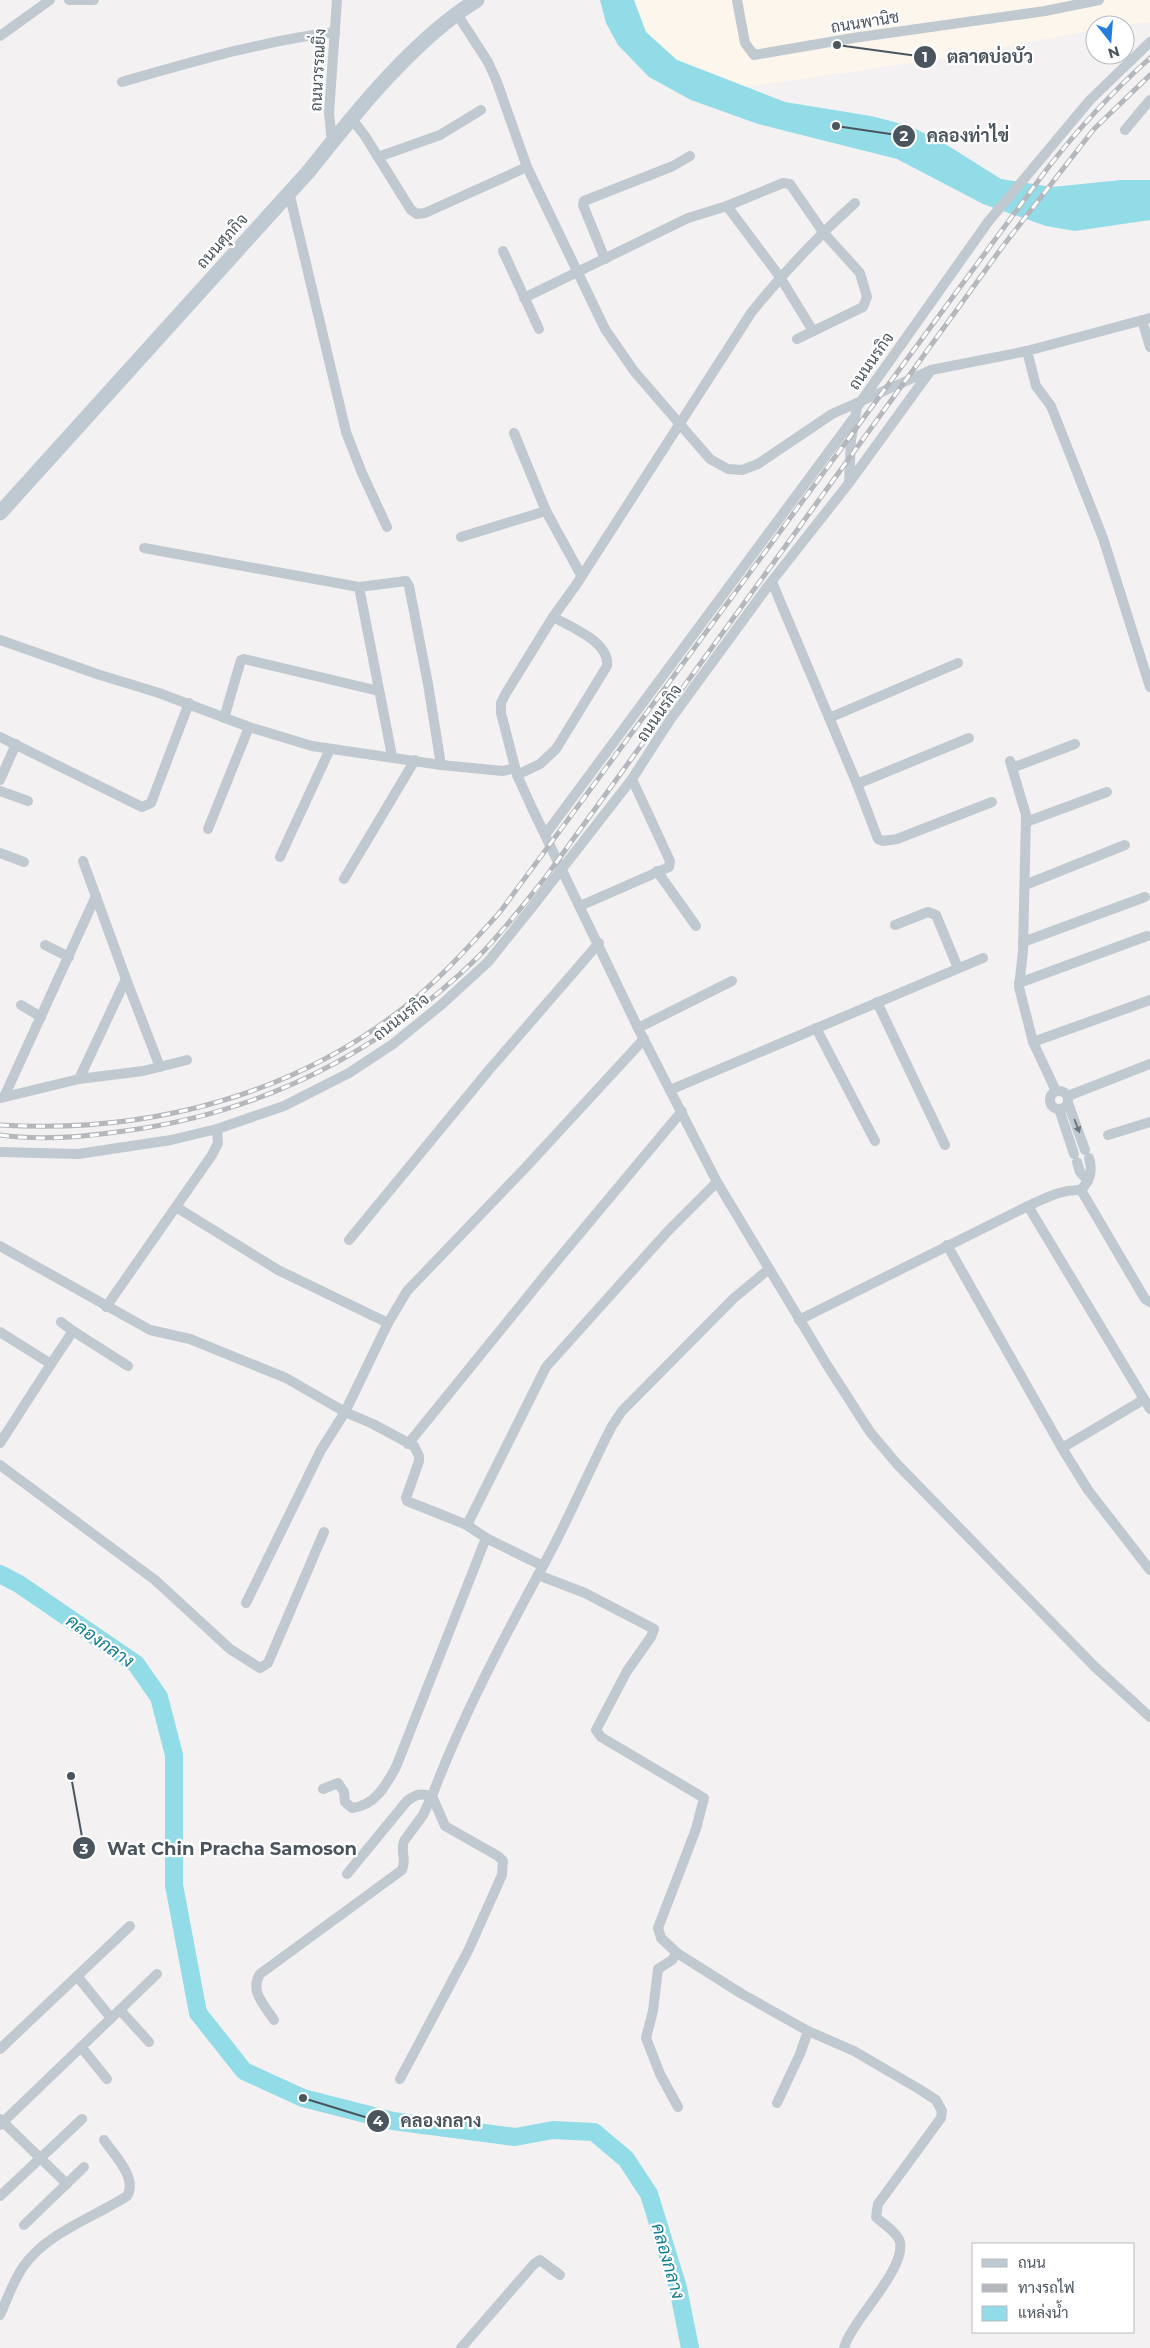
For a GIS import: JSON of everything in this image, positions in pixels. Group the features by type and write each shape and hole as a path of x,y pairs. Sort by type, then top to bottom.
{"main road":[{"name":"ถนนศุภกิจ","path":"0,512 289,192 351,118 459,7 477,0"}],"street":[{"path":"0,36 50,0"},
{"path":"69,0 94,0"},
{"name":"ถนนวรรณยิ่ง","path":"332,142 329,113 337,0"},
{"name":"ถนนพานิช","path":"737,0 745,44 754,56 854,38 1045,11 1099,0"},
{"path":"459,7 491,69 527,167 605,329 634,371 710,459 728,469 742,470 758,464 832,414 931,370 1027,351 1146,319 1150,347"},
{"path":"122,82 198,60 278,41 334,32"},
{"name":"ถนนนรกิจ","path":"0,1152 78,1154 172,1140 217,1129 284,1106 349,1073 393,1044 441,1006 480,970 529,912 632,779 670,720 772,582 849,483 851,440 854,418 860,401 988,222 1090,100 1150,42"},
{"path":"1125,130 1150,100"},
{"path":"378,156 440,135 481,110"},
{"path":"351,118 378,156 411,210 417,214 425,213 527,167"},
{"path":"605,259 583,205 584,201 673,166 690,156"},
{"path":"524,298 688,218 727,206 783,183 790,184 823,232 860,272 867,297 863,307 797,339"},
{"path":"289,192 346,432 362,473 387,527"},
{"path":"855,203 823,232 780,277 751,313 554,617 501,703 501,713 516,771 545,835 638,1028 717,1182 799,1320 870,1432 897,1464 1094,1667 1150,1717"},
{"path":"727,206 780,277 813,330"},
{"path":"503,251 539,329"},
{"path":"1027,351 1036,386 1040,394 1051,406 1103,538 1150,687"},
{"path":"849,483 931,370"},
{"path":"545,835 854,418"},
{"path":"514,433 546,511 581,575"},
{"path":"461,537 546,511"},
{"path":"144,548 359,587 406,581 409,586 428,684 441,765"},
{"path":"772,582 858,784 878,839 883,841 897,839 992,802"},
{"path":"359,587 392,756"},
{"path":"0,640 189,703 249,727 312,746 392,756 441,765 516,771 540,764 556,749 607,666 608,659 597,644 554,617"},
{"path":"224,718 241,660 244,659 379,691"},
{"path":"829,718 958,663"},
{"path":"0,737 142,807 146,807 151,803 189,703"},
{"path":"208,829 249,727"},
{"path":"858,784 968,738"},
{"path":"0,780 16,744"},
{"path":"1056,1091 1033,1042 1026,1021 1019,983 1023,942 1026,822 1024,805 1011,765 1075,744"},
{"path":"280,857 330,749"},
{"path":"344,879 415,760"},
{"path":"580,906 669,866 670,861 632,779"},
{"path":"0,792 28,801"},
{"path":"1026,822 1107,792"},
{"path":"1025,885 1124,845"},
{"path":"0,853 24,862"},
{"path":"83,861 160,1067"},
{"path":"657,871 696,926"},
{"path":"2,1098 96,896"},
{"path":"1023,942 1144,897"},
{"path":"895,925 928,912 936,915 958,968"},
{"path":"1019,983 1147,936"},
{"path":"349,1240 489,1070 598,943"},
{"path":"45,944 68,957"},
{"path":"670,1090 983,958"},
{"path":"78,1079 126,979"},
{"path":"638,1028 732,981"},
{"path":"1033,1042 1150,1000"},
{"path":"877,1002 945,1145"},
{"path":"21,1005 41,1016"},
{"path":"816,1028 875,1141"},
{"path":"246,1603 321,1450 345,1412 388,1323 407,1291 527,1166 644,1039"},
{"path":"2,1098 78,1079 121,1075 187,1060"},
{"path":"1056,1091 1050,1100 1053,1106 1065,1103 1150,1064"},
{"path":"1056,1091 1063,1091 1076,1158 1080,1172 1088,1181"},
{"path":"799,1320 1028,1206 1060,1192 1081,1190 1088,1181 1092,1168 1065,1103"},
{"path":"408,1444 682,1111"},
{"path":"1108,1135 1150,1122"},
{"path":"106,1307 218,1143 217,1129"},
{"path":"467,1525 546,1368 668,1231 717,1182"},
{"path":"1081,1190 1145,1299 1150,1302"},
{"path":"1028,1206 1150,1409"},
{"path":"176,1207 278,1270 388,1323"},
{"path":"947,1245 1062,1448 1088,1490 1150,1570"},
{"path":"0,1246 150,1330 190,1339 286,1378 345,1412 374,1424 417,1451 419,1462 406,1498 408,1501 467,1525 541,1570 654,1628 652,1637 627,1671 596,1730 601,1737 704,1798 696,1829 658,1928 661,1938 677,1953 742,1994 808,2031 854,2051 919,2089 936,2100 942,2111 941,2118 878,2204 876,2217 900,2242 898,2254 891,2274 844,2348"},
{"path":"274,2020 255,1989 256,1981 260,1974 402,1870 405,1864 402,1846 404,1841 423,1815 446,1760 488,1670 541,1570 604,1442 622,1411 734,1298 769,1269"},
{"path":"61,1322 128,1366"},
{"path":"0,1443 73,1331"},
{"path":"0,1332 50,1364"},
{"path":"1062,1448 1144,1400"},
{"path":"0,1465 155,1580 230,1649 260,1668 268,1663 324,1532"},
{"path":"323,1789 338,1783 344,1792 345,1802 352,1808 367,1804 385,1787 396,1767 486,1538"},
{"path":"347,1874 407,1801 414,1795 432,1796"},
{"path":"400,2079 468,1951 502,1875 502,1861 498,1856 445,1826 432,1796"},
{"path":"0,2049 130,1926"},
{"path":"677,1953 676,1957 658,1969 653,2011 646,2038 660,2074 678,2107"},
{"path":"66,2184 1,2122 157,1974"},
{"path":"77,1976 111,2018"},
{"path":"120,2010 149,2042"},
{"path":"777,2103 800,2054 808,2031"},
{"path":"82,2046 108,2080"},
{"path":"0,2196 82,2119"},
{"path":"0,2316 13,2284 33,2255 71,2228 127,2196 130,2190 130,2179 104,2140"},
{"path":"24,2225 84,2167"},
{"path":"461,2348 534,2264 540,2260 560,2275"}],"shaded area":[{"path":"634,0 1150,0 1150,22 1135,24 1135,15 1085,15 1085,32 938,59 747,87 675,58 646,32"}],"water":[{"path":"600,0 634,0 646,32 677,60 785,102 871,116 910,126 947,145 1001,179 1052,187 1121,180 1150,180 1150,220 1075,231 1046,226 983,204 897,159 758,124 691,100 649,77 618,45 606,23"}],"waterway":[{"name":"คลองกลาง","path":"0,1574 19,1584 136,1664 159,1697 174,1755 174,1885 198,2013 244,2071 303,2098 393,2121 515,2137 553,2130 594,2132 626,2159 649,2194 678,2288 690,2348"}],"railway":[{"path":"0,1125 55,1126 110,1123 164,1115 218,1102 269,1084 319,1062 367,1034 412,1001 435,980 500,912 1047,169 1096,111 1150,58"},
{"path":"0,1135 62,1138 124,1131 174,1122 223,1110 269,1094 314,1074 358,1050 399,1023 439,992 477,958 504,929 545,878 1003,246 1094,129 1150,75"}],"place":[{"name":"ตลาดบ่อบัว","path":"837,45"},
{"name":"คลองท่าไข่","path":"836,126"},
{"name":"Wat Chin Pracha Samoson","path":"71,1776"},
{"name":"คลองกลาง","path":"303,2098"}]}
